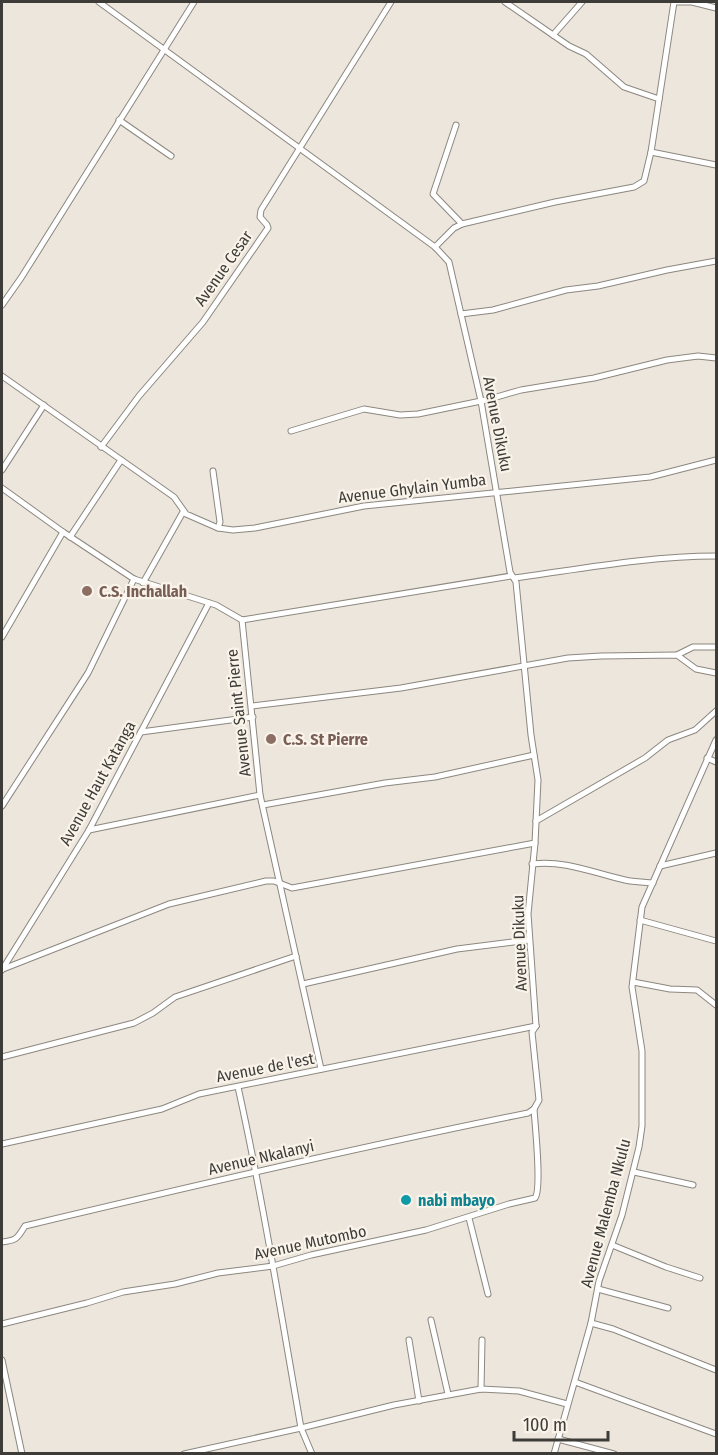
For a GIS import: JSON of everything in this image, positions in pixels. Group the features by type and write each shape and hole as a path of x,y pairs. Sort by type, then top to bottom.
{"street":[{"name":"Avenue Dikuku","path":"99,2 164,47 299,149 435,247 449,262 481,401 512,577 516,582 538,780 529,900 529,940 534,976 536,1026 532,1032 540,1100 534,1110"},
{"path":"2,305 194,2"},
{"name":"Avenue Cesar","path":"101,447 139,396 203,322 268,228 260,217 261,210 391,2"},
{"path":"505,2 572,48 586,54 624,87 659,99"},
{"path":"553,35 582,2"},
{"path":"435,247 453,228 462,224 555,202 634,187 645,179 674,2 692,2 717,8"},
{"path":"119,120 171,156"},
{"path":"456,125 433,194 462,224"},
{"path":"651,152 717,165"},
{"path":"461,314 493,310 566,290 598,286 717,261"},
{"path":"291,431 364,409 392,414 412,414 481,401 513,392 594,378 667,360 698,356 717,358"},
{"path":"2,376 174,497 183,512 218,528 220,522 213,471"},
{"path":"2,470 44,405"},
{"path":"70,537 121,460"},
{"name":"Avenue Ghylain Yumba","path":"218,528 233,530 255,528 353,507 650,477 717,460"},
{"path":"2,488 134,579 209,603 242,620 512,577 656,560 717,556"},
{"path":"143,583 183,512"},
{"path":"2,637 63,532"},
{"path":"2,806 88,673 134,579"},
{"name":"Avenue Haut Katanga","path":"2,970 89,830 209,603"},
{"name":"Avenue Saint Pierre","path":"242,620 260,795 321,1069"},
{"path":"252,706 401,688 568,658 677,655 693,647 717,647"},
{"path":"677,655 696,669 717,673"},
{"path":"536,821 645,758 668,740 695,730 717,711"},
{"path":"141,732 253,717"},
{"name":"Avenue Malemba Nkulu","path":"554,1454 591,1323 598,1288 634,1172 642,1126 642,1051 633,982 642,908 717,740"},
{"path":"263,806 385,783 435,777 534,755"},
{"path":"707,758 717,762"},
{"path":"89,830 260,795"},
{"path":"2,970 169,904 266,880 292,888 535,843"},
{"path":"660,866 717,853"},
{"path":"532,864 572,865 627,881 653,883"},
{"path":"640,920 717,941"},
{"path":"303,984 457,949 529,940"},
{"path":"2,1057 139,1021 153,1014 175,997 296,956"},
{"path":"633,982 669,989 697,990 717,1005"},
{"name":"Avenue de l'est","path":"2,1144 162,1109 199,1094 238,1088 536,1026"},
{"path":"238,1088 257,1172 300,1428 312,1454"},
{"name":"Avenue Nkalanyi","path":"2,1242 18,1238 25,1226 162,1192 534,1110"},
{"name":"Avenue Mutombo","path":"2,1324 123,1292 175,1284 218,1273 273,1266 310,1255 426,1230 538,1196 534,1110"},
{"path":"634,1172 693,1185"},
{"path":"469,1218 488,1294"},
{"path":"612,1245 700,1278"},
{"path":"598,1288 668,1308"},
{"path":"431,1320 448,1394"},
{"path":"591,1323 632,1336 717,1370"},
{"path":"409,1340 419,1401"},
{"path":"481,1389 482,1340"},
{"path":"2,1360 22,1454"},
{"path":"575,1382 717,1434"},
{"path":"184,1454 394,1405 481,1389 519,1391 567,1404"},
{"path":"558,1439 614,1454"},
{"path":"218,1446 219,1454"}],"place":[{"name":"C.S. Inchallah","path":"87,591"},
{"name":"C.S. St Pierre","path":"271,739"},
{"name":"nabi mbayo","path":"406,1200"}]}
